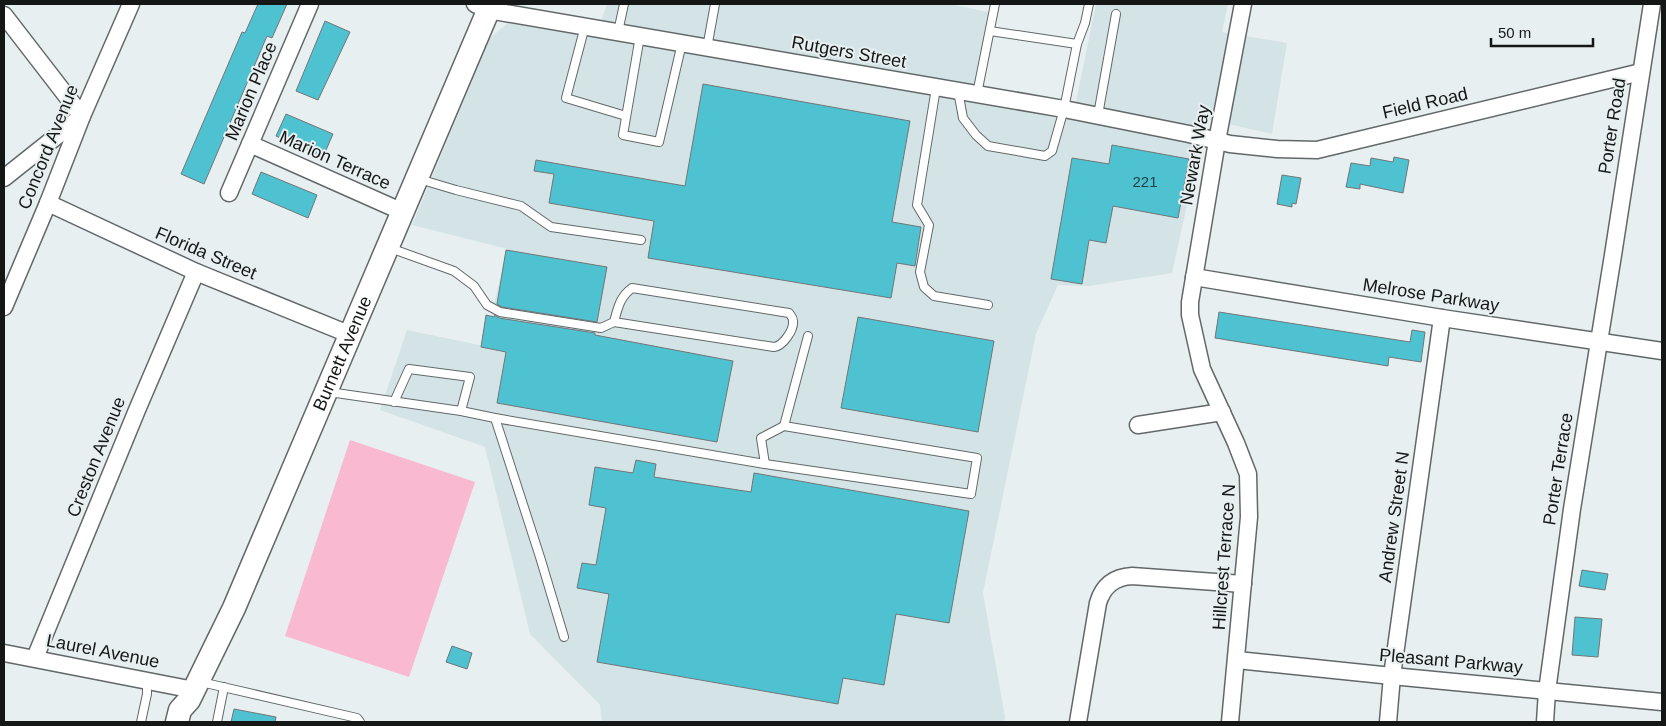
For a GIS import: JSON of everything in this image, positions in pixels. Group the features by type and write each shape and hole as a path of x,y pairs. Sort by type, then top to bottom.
{"street":[{"name":"Concord Avenue","path":"4,307 82,116 131,4"},
{"name":"Marion Place","path":"229,193 310,4"},
{"name":"Newark Way","path":"1190,315 1190,302 1217,141 1243,4"},
{"name":"Porter Road","path":"1613,255 1652,4"},
{"name":"Rutgers Street","path":"484,6 707,48 1098,115 1217,141"},
{"name":"Burnett Avenue","path":"177,722 180,710 194,690 234,608 327,392 418,178 484,6"},
{"path":"4,15 82,116 4,178"},
{"name":"Field Road","path":"1217,141 1277,149 1317,150 1641,72"},
{"name":"Marion Terrace","path":"250,144 403,212"},
{"name":"Florida Street","path":"48,203 196,272 351,335"},
{"name":"Porter Terrace","path":"1548,690 1572,509 1613,255"},
{"name":"Creston Avenue","path":"35,658 196,272"},
{"name":"Melrose Parkway","path":"1194,277 1442,318 1662,351"},
{"name":"Hillcrest Terrace N","path":"1190,315 1202,369 1248,474 1249,517 1230,722"},
{"name":"Andrew Street N","path":"1388,722 1392,676 1442,318"},
{"path":"1138,426 1222,412"},
{"path":"1078,722 1098,603 1105,587 1113,580 1122,576 1132,576 1243,584"},
{"name":"Laurel Avenue","path":"4,653 194,690"},
{"name":"Pleasant Parkway","path":"1237,660 1662,702"},
{"name":"Burnett Avenue","path":"189,722 194,690"},
{"path":"1545,722 1548,690"}],"lane":[{"path":"618,32 624,4"},
{"path":"707,48 715,4"},
{"path":"978,94 995,4"},
{"path":"958,91 963,118 976,135 988,146 1046,156 1052,152 1089,4"},
{"path":"1098,115 1116,14"},
{"path":"585,26 566,98 626,116"},
{"path":"990,30 1078,44"},
{"path":"640,36 623,135 659,142 682,43"},
{"path":"936,88 917,205 929,225 920,272 924,287 934,296 988,305"},
{"path":"418,178 456,190 521,206 551,227 641,240"},
{"path":"388,248 454,271 474,286 486,305 500,312 601,328 614,322 774,347 784,343 793,323 789,313 632,288 619,302 614,322"},
{"path":"784,426 808,336"},
{"path":"394,402 410,369 470,377 461,411"},
{"path":"327,392 461,411 765,464 971,494 976,458 784,426 761,438 765,464"},
{"path":"495,418 564,637"},
{"path":"141,722 147,694 147,681"},
{"path":"217,722 224,687"},
{"path":"194,690 224,687 358,718 360,722"}],"shaded area":[{"path":"607,4 951,4 992,13 978,93 1074,111 1096,4 1228,4 1222,32 1287,43 1272,134 1206,119 1172,273 1089,286 1058,285 1036,334 983,593 1005,717 1004,722 602,722 600,705 530,634 485,447 380,410 407,330 484,346 507,249 412,225 490,38 508,23 595,37"},
{"path":"350,440 475,482 409,677 285,636"}],"building":[{"path":"258,4 287,4 272,38 267,36 204,184 181,174 242,32 245,33"},
{"path":"325,21 350,32 318,100 296,91"},
{"path":"703,84 910,121 892,222 921,227 915,266 897,263 891,298 648,258 654,221 549,203 554,174 534,171 536,160 685,186"},
{"path":"286,114 333,134 323,157 276,136"},
{"path":"1112,145 1189,159 1178,218 1113,206 1106,243 1089,240 1082,284 1051,279 1072,158 1109,164"},
{"path":"1394,157 1409,160 1403,193 1360,184 1360,189 1346,187 1351,163 1370,166 1371,158 1393,162"},
{"path":"261,172 317,195 308,218 252,194"},
{"path":"1282,175 1301,178 1296,204 1292,203 1292,207 1277,204"},
{"path":"506,250 607,267 597,322 502,307 497,304"},
{"path":"1219,312 1410,342 1412,330 1425,332 1421,362 1389,357 1388,366 1215,338"},
{"path":"486,315 595,333 595,335 733,361 717,442 497,403 506,352 481,347"},
{"path":"858,317 994,341 978,432 841,408"},
{"path":"636,460 656,464 654,477 751,492 754,473 969,511 949,623 896,614 884,685 843,678 838,704 597,662 609,594 577,588 582,563 596,565 606,508 589,505 595,467 633,473"},
{"path":"1582,570 1608,574 1605,590 1579,586"},
{"path":"1575,617 1602,619 1598,657 1572,655"},
{"path":"452,646 472,653 467,669 446,662"},
{"path":"234,709 276,717 275,722 231,722"}]}
